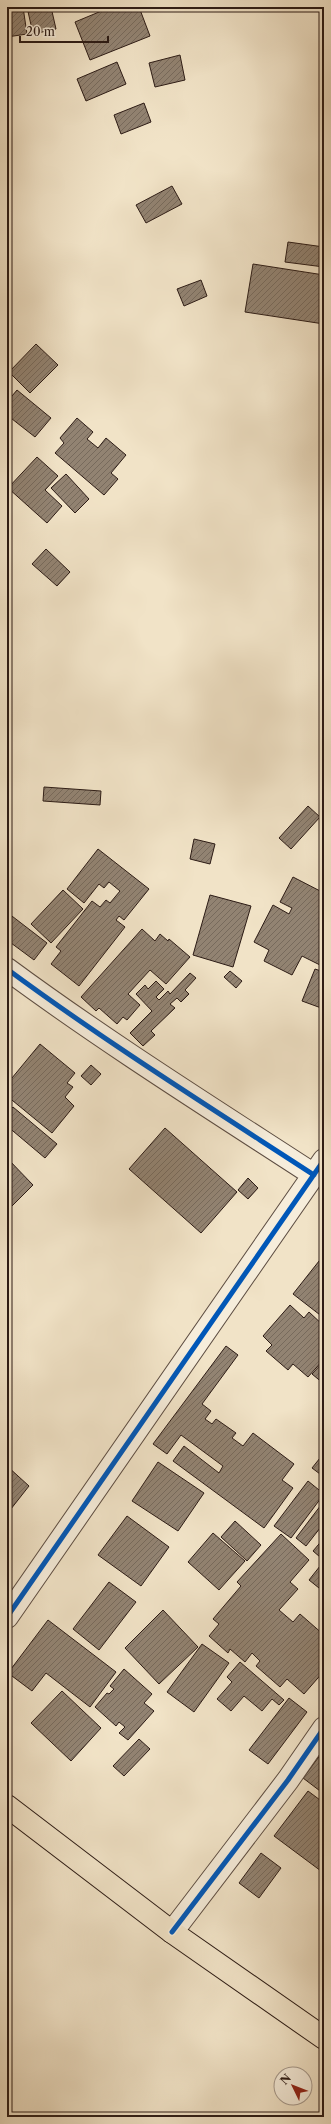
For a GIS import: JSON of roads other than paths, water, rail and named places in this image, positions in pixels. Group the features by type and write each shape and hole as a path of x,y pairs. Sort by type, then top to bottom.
{"highway":[{"path":"7,1806 172,1932 324,2038"}],"street":[{"path":"7,969 47,998 214,1110 319,1167 7,1617"},
{"path":"172,1932 288,1780 324,1728"}]}
